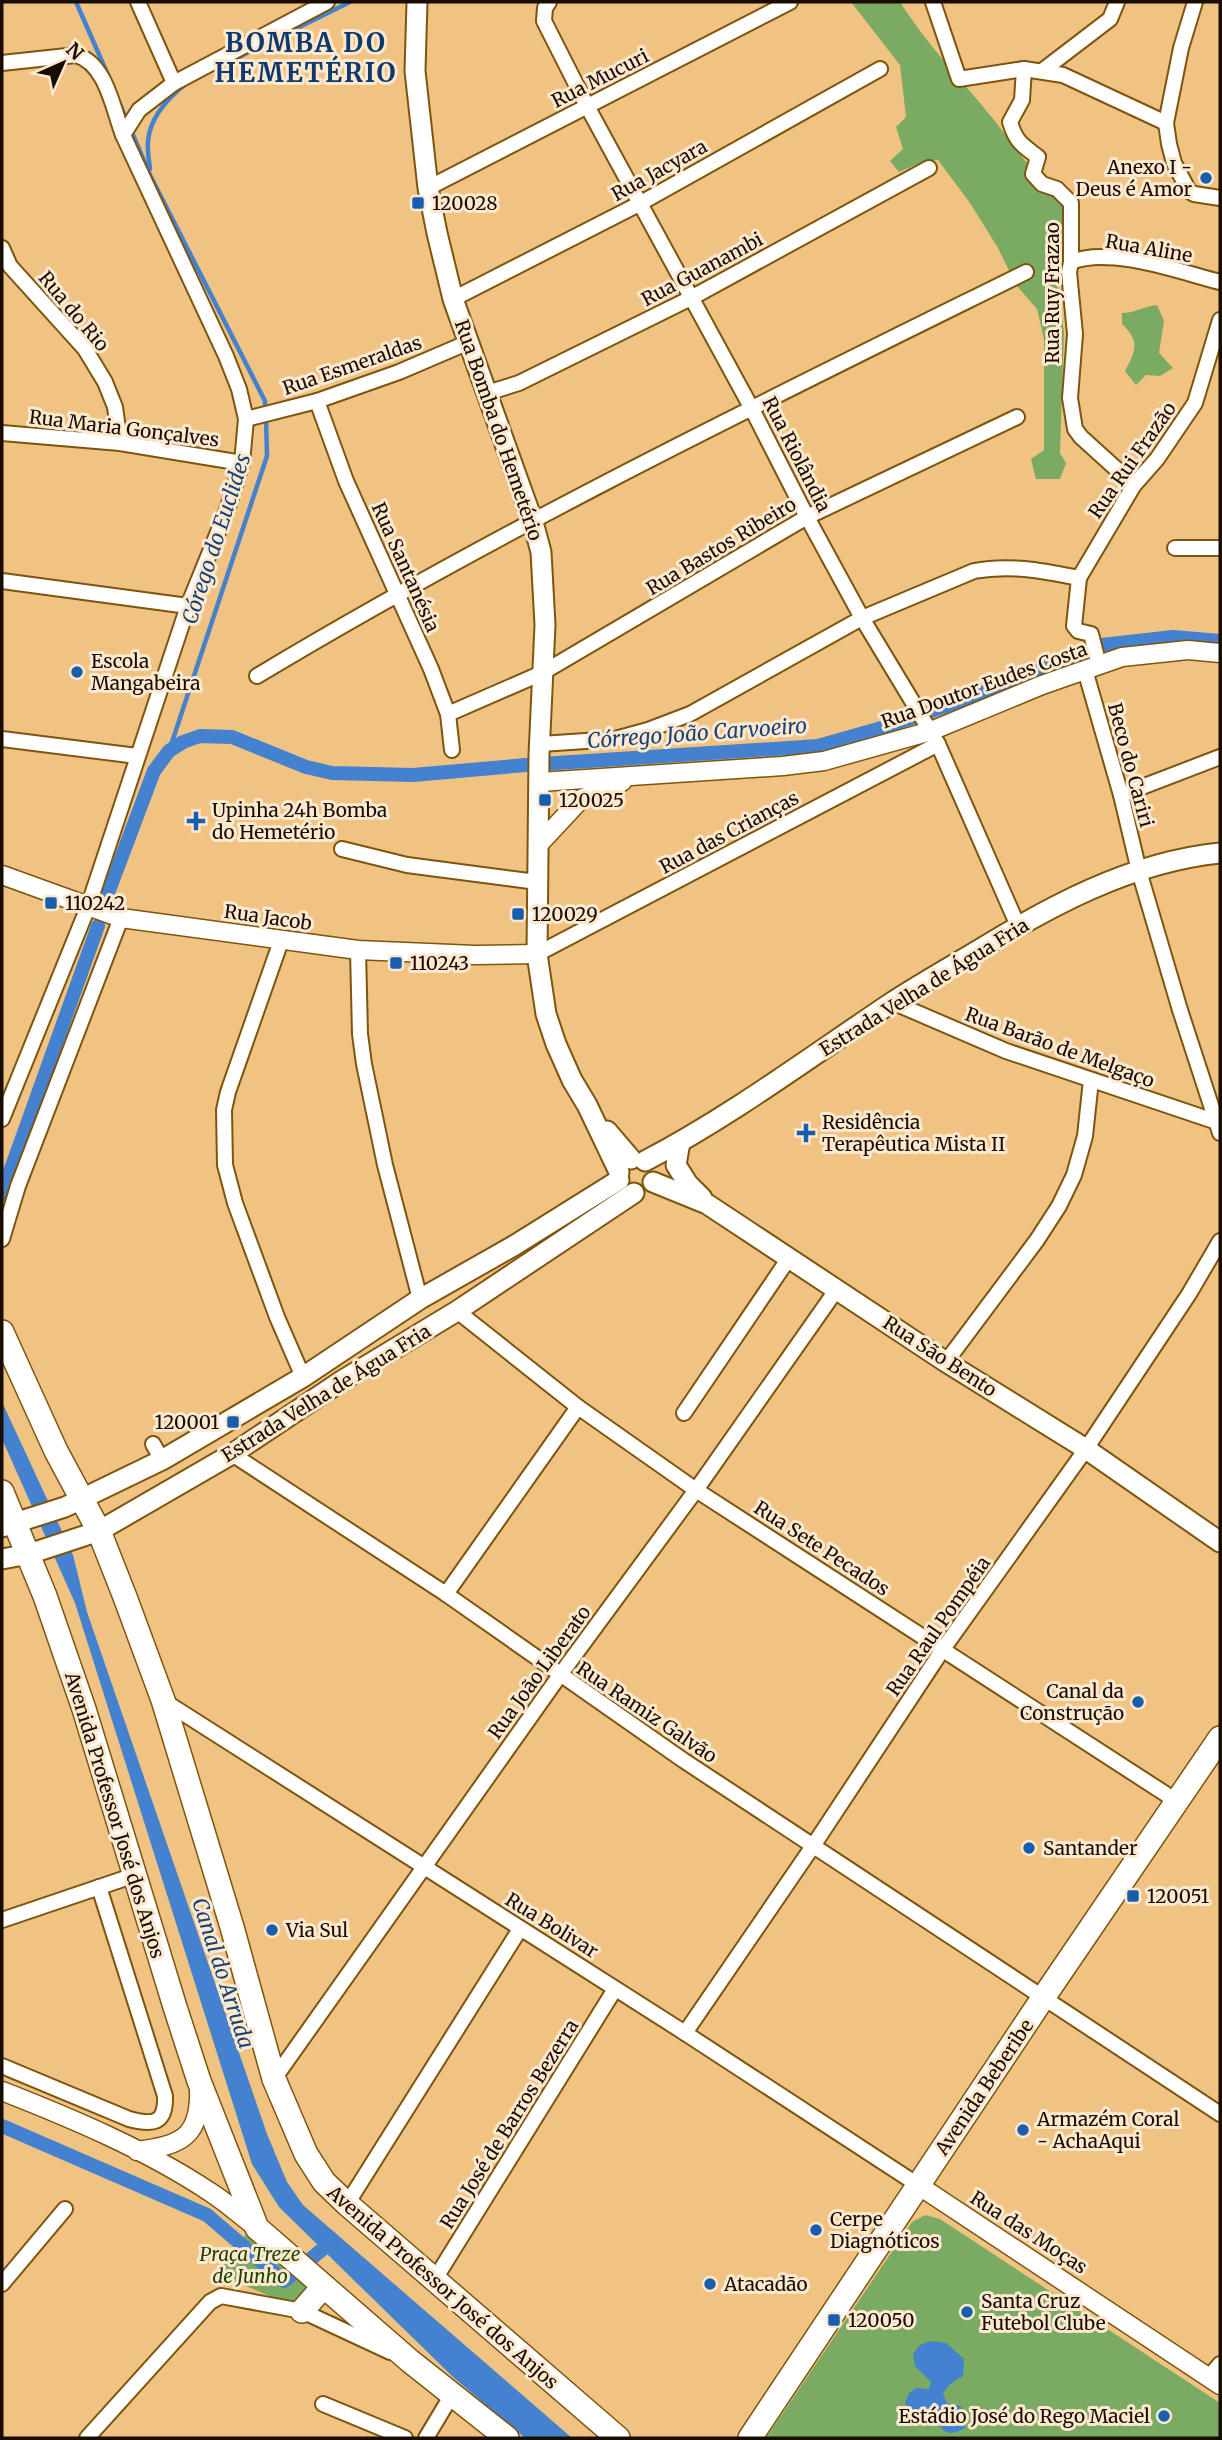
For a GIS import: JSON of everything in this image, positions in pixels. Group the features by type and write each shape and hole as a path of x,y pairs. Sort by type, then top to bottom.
{"main road":[{"name":"Rua Bomba do Hemetério","path":"417,2 415,71 428,188 453,299 533,522 541,552 545,625 537,954 546,1014 572,1080 630,1173 651,1166 653,1182"},
{"name":"Estrada Velha de Água Fria","path":"17,1523 74,1503 158,1452 303,1377 420,1299 515,1245 807,1061 892,1002 1018,926 1065,901 1139,871 1193,856 1220,852"},
{"path":"680,1142 676,1165 688,1184 707,1204"},
{"name":"Estrada Velha de Água Fria","path":"2,1559 38,1551 89,1534 232,1454 343,1380 457,1311 630,1173"},
{"name":"Rua São Bento","path":"653,1182 707,1204 946,1362 1086,1449 1220,1542"},
{"name":"Avenida Professor José dos Anjos","path":"2,1332 56,1451 74,1503 163,1700 232,1927 274,2079 306,2154 324,2182 346,2204 618,2438"},
{"name":"Avenida Professor José dos Anjos","path":"2,1492 17,1523 38,1551 199,2081 257,2228 410,2361 507,2438"},
{"name":"Avenida Beberibe","path":"750,2438 1220,1738"},
{"path":"302,2311 313,2301 320,2285"}],"street":[{"path":"138,2 174,83"},
{"path":"126,130 139,110 174,83 327,2"},
{"name":"Rua Riolândia","path":"550,2 545,8 544,21 587,106 862,618 930,731 1018,926"},
{"name":"Rua Mucuri","path":"428,188 790,2"},
{"path":"933,2 959,79 981,78 1024,69 1063,75 1166,123"},
{"path":"1042,71 1103,25 1115,8 1102,2"},
{"path":"1195,2 1181,48 1166,123 1174,163 1189,191 1220,198"},
{"path":"2,63 76,55 85,58 99,70 126,130 141,172 226,356 251,417 242,463 227,510 188,606 88,907 2,1119"},
{"name":"Rua Jacyara","path":"453,299 639,204 880,69"},
{"name":"Rua Ruy Frazao","path":"1024,69 1023,100 1010,121 1018,142 1038,157 1033,174 1036,179 1064,194 1071,203 1069,272 1075,334 1070,398 1075,429 1081,438 1133,485"},
{"name":"Rua Guanambi","path":"487,393 519,383 691,298 929,168"},
{"name":"Rua do Rio","path":"2,248 10,266 86,349 105,382 115,407 120,443"},
{"name":"Rua Aline","path":"1071,262 1103,257 1137,261 1220,282"},
{"path":"257,676 397,595 533,522 1027,272"},
{"name":"Rua Rui Frazão","path":"1079,578 1133,485 1157,459 1195,403 1220,320"},
{"name":"Rua Esmeraldas","path":"251,417 317,401 399,372 469,342"},
{"name":"Rua Santanésia","path":"317,401 345,481 431,669 448,714 452,750"},
{"name":"Rua Bastos Ribeiro","path":"448,714 542,673 807,517 1017,417"},
{"name":"Rua Maria Gonçalves","path":"2,433 120,443 242,463"},
{"path":"1175,548 1220,548"},
{"path":"540,763 648,730 690,714 862,618 974,571 1024,567 1079,578"},
{"name":"Beco do Cariri","path":"1079,578 1074,626 1078,631 1089,632 1093,637 1093,663 1139,871"},
{"path":"2,581 188,606"},
{"name":"Rua Doutor Eudes Costa","path":"540,763 638,775 824,761 930,731 1093,663 1188,650 1220,653"},
{"name":"Rua das Crianças","path":"537,954 930,731"},
{"path":"2,739 137,756"},
{"path":"1121,795 1220,757"},
{"path":"540,844 582,799 638,775"},
{"path":"342,849 407,865 537,882"},
{"path":"1139,871 1180,1010 1219,1128"},
{"name":"Rua Jacob","path":"2,875 121,918 358,950 475,955 537,954"},
{"path":"2,1238 18,1186 121,918"},
{"path":"281,941 228,1092 224,1110 225,1165 235,1203 272,1305 303,1377"},
{"path":"358,950 360,1034 365,1064 385,1165 420,1299"},
{"name":"Rua Barão de Melgaço","path":"892,1002 1006,1051 1219,1128"},
{"path":"946,1362 1037,1240 1059,1206 1074,1175 1081,1149 1091,1080"},
{"name":"Rua Raul Pompéia","path":"685,2033 943,1649 1086,1449 1189,1294 1220,1241"},
{"path":"684,1413 789,1258"},
{"name":"Rua João Liberato","path":"274,2079 837,1289"},
{"name":"Rua Sete Pecados","path":"457,1311 578,1407 696,1490 1178,1802"},
{"path":"446,1594 578,1407"},
{"name":"Rua Ramiz Galvão","path":"232,1454 446,1594 560,1675 813,1846 1220,2114"},
{"name":"Rua Bolivar","path":"163,1700 918,2185"},
{"path":"2,1920 135,1875"},
{"path":"2,2066 129,2119 147,2123 162,2116 166,2107 165,2096 99,1887"},
{"path":"346,2204 520,1929"},
{"name":"Rua José de Barros Bezerra","path":"435,2279 615,1989"},
{"path":"137,2151 176,2143 187,2136 197,2118 200,2104 199,2081"},
{"path":"2,2091 137,2151 210,2192 257,2228"},
{"name":"Rua das Moças","path":"918,2185 1217,2375"},
{"path":"2,2284 65,2209"},
{"path":"87,2438 210,2302 227,2296 302,2311 410,2361"},
{"path":"426,2438 453,2393"},
{"path":"323,2404 405,2438"}],"green space":[{"path":"851,2 900,2 933,48 1032,169 1076,213 1069,239 1053,255 1064,332 1060,453 1066,463 1060,479 1036,479 1031,459 1044,450 1044,339 1037,309 1016,285 998,248 970,203 938,160 924,161 899,172 890,161 903,149 896,127 906,117 900,65"},
{"path":"1157,305 1164,321 1159,353 1173,368 1160,376 1146,375 1136,385 1125,371 1134,352 1134,341 1122,324 1122,313"},
{"name":"Santa Cruz Futebol Clube","path":"925,2215 940,2219 1220,2403 1220,2438 766,2438 912,2222"},
{"name":"Praça Treze de Junho","path":"246,2234 309,2288 294,2306 217,2274"}],"water":[{"path":"2,1402 73,1555 87,1612 267,2134 287,2182 303,2205 572,2438 525,2438 453,2377 279,2207 252,2164 75,1603 2,1439"},
{"path":"931,2341 946,2343 964,2359 963,2376 950,2384 943,2393 947,2403 960,2406 969,2415 964,2429 953,2433 942,2429 937,2414 930,2411 920,2418 913,2416 905,2403 909,2393 916,2388 929,2389 931,2382 915,2366 913,2354 920,2345"}],"waterway":[{"name":"Córego do Euclides","path":"76,2 108,75"},
{"path":"229,62 350,2"},
{"path":"150,169 148,144 152,124 167,101 187,83"},
{"name":"Córego do Euclides","path":"119,102 150,175 265,401 265,410"},
{"name":"Córego do Euclides","path":"169,751 267,456 266,418"},
{"name":"Córrego João Carvoeiro","path":"105,901 154,771 169,751 200,736 232,737 306,767 332,773 413,775 818,746 892,725 974,696 1102,645 1173,637 1220,641"},
{"name":"Córego do Euclides","path":"2,1194 98,926"},
{"path":"2,2126 207,2215 284,2281 330,2243"}],"place":[{"name":"Anexo I - Deus é Amor","path":"1206,178"},
{"name":"120028","path":"418,203"},
{"name":"Escola Mangabeira","path":"77,672"},
{"name":"120025","path":"545,800"},
{"name":"Upinha 24h Bomba do Hemetério","path":"196,821"},
{"name":"110242","path":"51,903"},
{"name":"120029","path":"518,914"},
{"name":"110243","path":"396,963"},
{"name":"Residência Terapêutica Mista II","path":"806,1133"},
{"name":"120001","path":"233,1422"},
{"name":"Canal da Construção","path":"1138,1702"},
{"name":"Santander","path":"1029,1848"},
{"name":"120051","path":"1133,1896"},
{"name":"Via Sul","path":"272,1930"},
{"name":"Armazém Coral - AchaAqui","path":"1023,2130"},
{"name":"Cerpe Diagnóticos","path":"816,2230"},
{"name":"Atacadão","path":"710,2284"},
{"name":"Santa Cruz Futebol Clube","path":"967,2312"},
{"name":"120050","path":"834,2320"},
{"name":"Estádio José do Rego Maciel","path":"1164,2416"}],"district":[{"name":"BOMBA DO HEMETÉRIO","path":"306,57"}],"water label":[{"name":"Canal do Arruda","path":"223,1973"}]}
